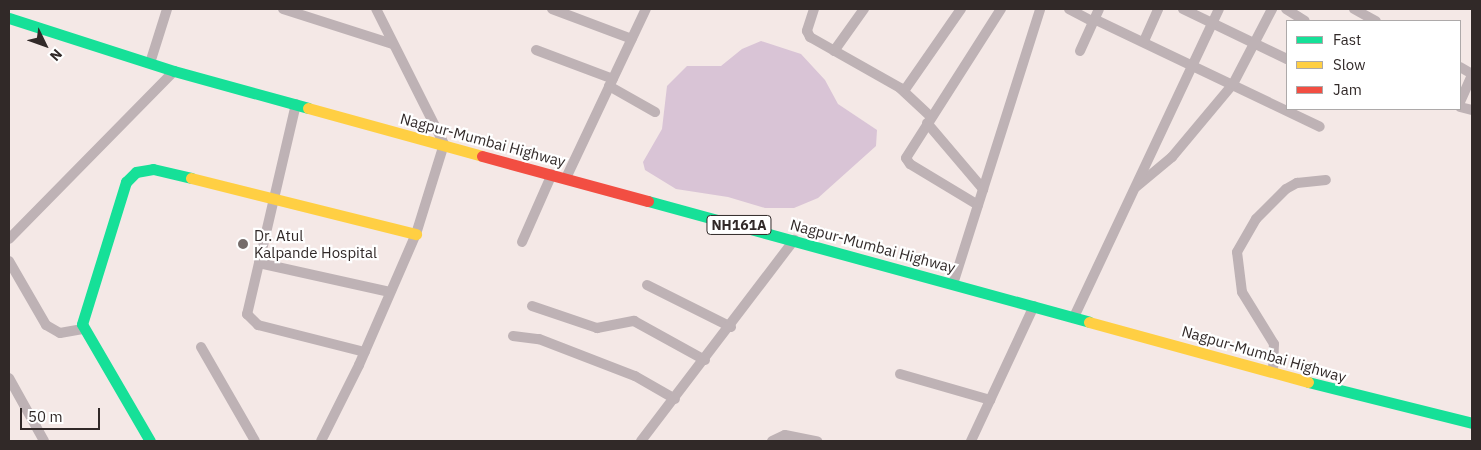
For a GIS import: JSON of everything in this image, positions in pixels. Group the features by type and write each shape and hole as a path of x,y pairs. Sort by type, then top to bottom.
{"main road":[{"name":"Nagpur-Mumbai Highway","path":"12,19 174,71 1273,371 1472,423"},
{"path":"150,441 83,329 82,318 126,182 136,172 153,170 416,234"}],"street":[{"path":"12,19 18,9"},
{"path":"150,63 167,9"},
{"path":"283,9 393,44"},
{"path":"321,441 365,352 416,234 444,144 376,9"},
{"path":"552,9 632,39"},
{"path":"566,178 646,9"},
{"path":"814,9 808,34 904,91 983,189"},
{"path":"834,51 864,9"},
{"path":"904,91 961,9"},
{"path":"978,205 907,162 906,155 1001,9"},
{"path":"953,284 1040,9"},
{"path":"1069,9 1193,64 1320,128"},
{"path":"1080,51 1099,9"},
{"path":"1144,41 1158,9"},
{"path":"1183,9 1213,21 1286,58"},
{"path":"1074,316 1219,9"},
{"path":"1134,189 1172,157 1233,84 1272,9"},
{"path":"1286,9 1303,20"},
{"path":"1354,9 1374,20"},
{"path":"536,50 611,83 655,112"},
{"path":"1461,68 1472,74 1461,100"},
{"path":"9,239 174,71"},
{"path":"296,104 248,314 253,321 365,352"},
{"path":"522,242 552,174"},
{"path":"1273,371 1274,344 1242,292 1237,252 1256,219 1286,190 1297,184 1326,180"},
{"path":"641,441 731,326 794,240"},
{"path":"9,261 46,325 60,333 83,329"},
{"path":"260,263 390,292"},
{"path":"647,285 731,326"},
{"path":"532,306 592,328 634,321 705,360"},
{"path":"971,441 1034,306"},
{"path":"513,336 539,339 635,376 675,399"},
{"path":"200,347 254,441"},
{"path":"900,374 990,400"},
{"path":"9,378 44,441"},
{"path":"772,441 785,435 817,441"}],"shaded area":[{"path":"761,41 801,54 825,80 838,104 877,130 876,146 818,198 794,208 765,208 728,197 676,189 645,170 643,162 662,129 667,86 687,66 721,66 742,49"}],"traffic: fast":[{"path":"9,18 174,71 308,108"},
{"path":"150,441 82,324 126,182 136,172 153,169 191,178"},
{"path":"648,201 1089,322"},
{"path":"1308,382 1472,423"}],"traffic: slow":[{"path":"308,108 482,156"},
{"path":"191,178 416,234"},
{"path":"1089,322 1308,382"}],"traffic: jam":[{"path":"482,156 648,201"}],"place":[{"name":"Dr. Atul Kalpande Hospital","path":"243,244"}]}
